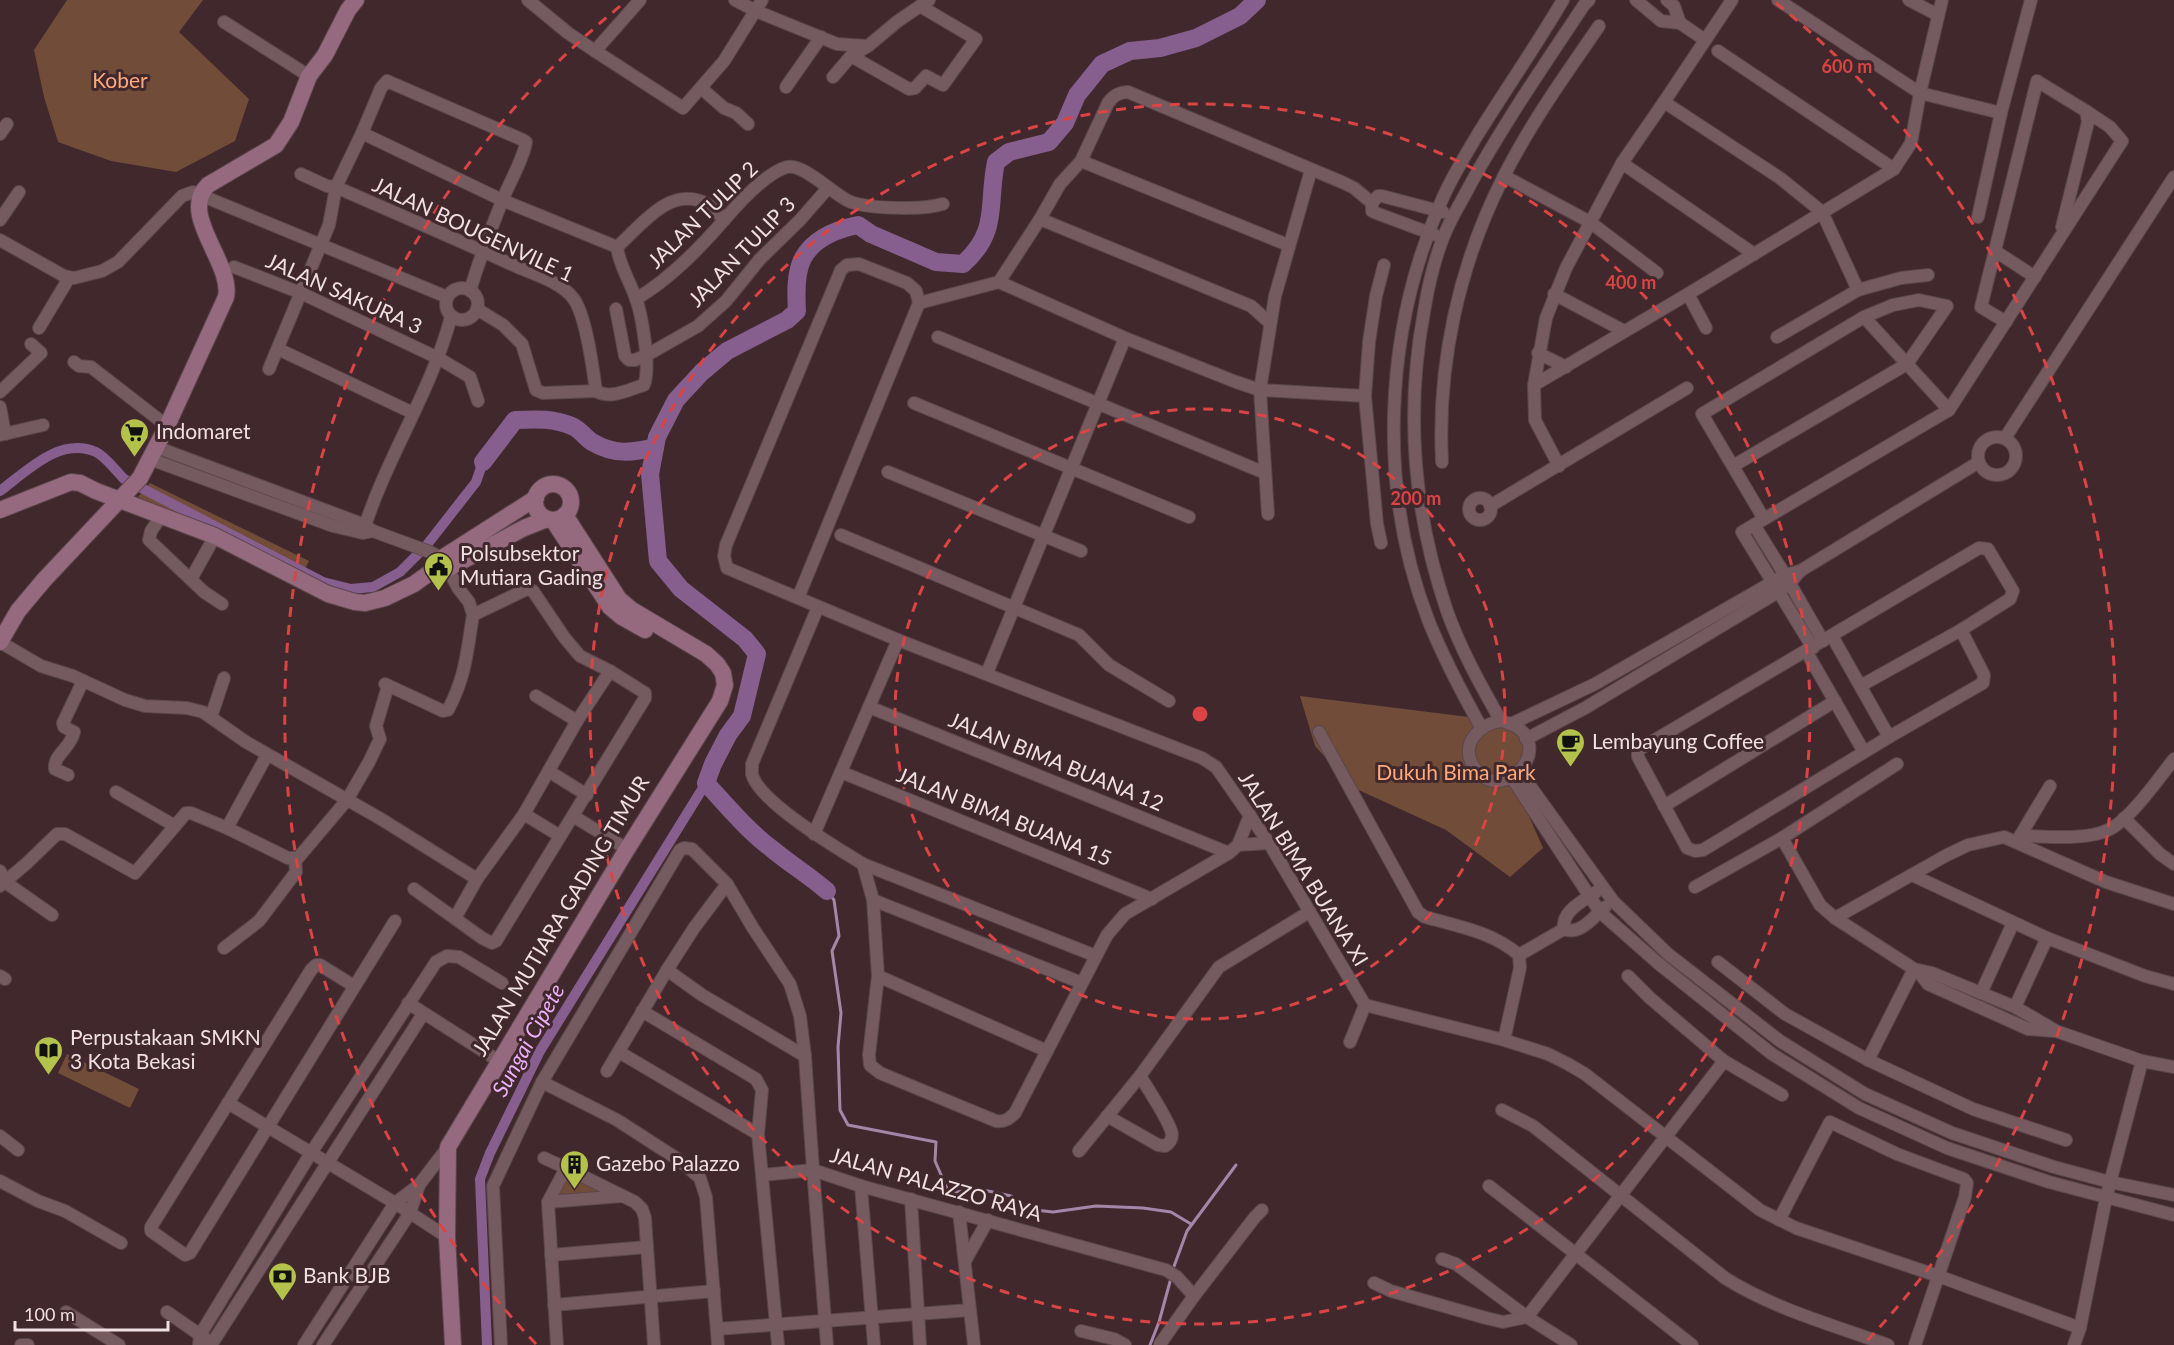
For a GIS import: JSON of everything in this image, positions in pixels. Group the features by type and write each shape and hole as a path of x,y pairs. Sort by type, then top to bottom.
{"main road":[{"path":"2,634 44,580 140,478 209,338 227,290 226,277 202,221 199,209 201,195 208,186 276,145 291,122 309,76 325,55 348,10 356,0"},
{"path":"2,508 71,482 80,483 96,491 124,496 162,515 215,536 328,594 365,603 385,598 414,584 439,561 536,498"},
{"path":"439,561 555,518 570,506 570,501 564,488 549,485 540,489 536,498 537,511 555,518"},
{"name":"JALAN MUTIARA GADING TIMUR","path":"448,1147 714,708 717,687 710,673 690,656 614,612 555,518"},
{"path":"448,1147 447,1237 453,1345"}],"street":[{"path":"735,0 759,6 837,44 868,46"},
{"path":"1481,727 1452,675 1428,620 1411,562 1400,508 1395,463 1395,396 1400,341 1411,286 1427,232 1437,209 1464,158 1563,0"},
{"path":"1589,0 1533,82 1481,166 1453,217 1443,238 1428,290 1418,342 1414,396 1414,450 1420,503 1430,555 1448,613 1471,668 1506,722 1522,732 1528,746 1527,760 1516,775 1498,781 1484,777 1474,766 1469,753 1472,739 1481,727 1490,723 1506,722 1595,684 1788,579 1979,462"},
{"path":"1636,0 1661,21 1680,23 1705,40"},
{"path":"1667,0 1674,6 1680,23"},
{"path":"1559,465 1535,420 1534,385 1538,353 1554,294 1622,163 1732,0"},
{"path":"1778,0 1920,93 2001,113"},
{"path":"1909,0 1938,15"},
{"path":"1534,385 1894,169 1911,142 1942,0"},
{"path":"1978,217 2001,113 2031,0"},
{"path":"534,2 568,33 683,108 724,61 759,6"},
{"path":"595,51 635,2"},
{"path":"833,77 850,56 868,46 898,21 925,3 975,39 943,85 926,76 915,88 909,89 850,56"},
{"path":"224,22 309,76"},
{"path":"1442,462 1440,433 1444,369 1454,310 1477,239 1504,176 1567,73 1599,26"},
{"path":"786,87 821,37"},
{"path":"1718,51 1894,169"},
{"path":"269,369 329,225 336,188 381,88 387,81 523,140 526,146 482,251 470,291"},
{"path":"1889,737 1862,685 1819,644 1774,587 1742,532 1949,410 2006,322 2059,238 2122,141 2110,127 2037,81 1981,307 2006,322"},
{"path":"701,87 724,108 734,112 748,124"},
{"path":"999,282 1056,190 1081,161 1108,103 1114,96 1128,92 1354,188 1372,203"},
{"path":"1664,102 1780,178 1822,212 1858,290"},
{"path":"2059,238 2088,123 2086,111"},
{"path":"362,133 502,200 616,247"},
{"path":"1081,161 1288,245"},
{"path":"1622,163 1754,254"},
{"name":"JALAN TULIP 2","path":"636,299 655,288 675,271 734,207 784,167 794,167 817,178 828,188"},
{"path":"1268,514 1260,390 1275,296 1311,170"},
{"name":"JALAN BOUGENVILE 1","path":"301,174 556,285 575,300 586,332 596,391"},
{"path":"1504,176 1590,222 1657,273"},
{"path":"2005,438 2174,177"},
{"path":"828,188 851,202 875,207 926,207 943,204"},
{"name":"JALAN TULIP 3","path":"647,355 698,326 726,301 760,259 800,220 828,188"},
{"path":"0,220 19,192"},
{"path":"0,240 69,278 102,271 118,262 182,196 189,192 447,297"},
{"path":"1443,238 1376,213 1372,211 1372,203 1374,199 1382,196 1437,209 1453,217"},
{"path":"616,247 655,209 669,202 687,200 708,204 724,219"},
{"path":"1040,219 1251,306 1270,323"},
{"path":"477,309 503,325 522,344 537,390 543,393 596,391 602,395 610,395 644,385 647,377 647,355 636,299 616,247"},
{"path":"1995,251 2034,277"},
{"name":"JALAN BIMA BUANA XI","path":"919,303 916,291 907,283 859,264 848,265 841,270 731,534 724,556 727,567 898,640 1209,761 1216,766 1269,843 1365,1005"},
{"path":"1381,543 1377,524 1365,396 1369,342 1376,296 1384,265"},
{"name":"JALAN SAKURA 3","path":"234,267 301,293 438,358 470,377 478,401"},
{"path":"1777,337 1858,290 1901,278 1928,275"},
{"path":"39,328 69,278"},
{"path":"798,598 919,303 999,282 1125,338 1260,390 1365,396"},
{"path":"465,289 477,299 477,309 471,318 461,321 451,317 446,307 447,297 455,290 465,289"},
{"path":"1554,294 1624,332"},
{"path":"1688,294 1706,328"},
{"path":"1733,466 1907,364 1947,306 1919,300 1893,305 1864,317 1702,414 1733,466 1788,579 1819,644 1835,701 1864,752"},
{"path":"616,309 625,356 628,360 635,360 647,355"},
{"path":"367,530 413,412 438,358 451,317"},
{"path":"1864,317 1949,410"},
{"path":"938,337 1265,473"},
{"path":"987,673 1125,338"},
{"path":"0,392 41,353 31,344"},
{"path":"278,349 413,412"},
{"path":"1538,353 1566,367"},
{"path":"74,362 79,366 92,367 167,426"},
{"path":"1490,506 1687,388"},
{"path":"914,403 1189,517"},
{"path":"0,407 3,434 43,426"},
{"path":"2005,438 2015,450 2016,461 2010,470 2000,474 1990,473 1979,462 1979,449 1986,440 2005,438"},
{"path":"52,915 2,880 27,863 57,834 65,834 135,873 188,812 288,858 299,857 347,800 369,762 380,740 376,726 387,685 443,711 448,710 457,694 467,662 473,615 470,602 439,561 404,543 258,493 153,453"},
{"path":"888,472 1081,551"},
{"path":"162,515 150,531 149,540 222,604"},
{"path":"841,535 1079,634 1109,665 1169,701"},
{"path":"191,579 215,536"},
{"path":"1862,685 1961,630 2010,599 2013,591 1991,552 1986,548 1979,548 1638,750 1638,757 1687,848 1695,851 1703,850 1983,683 1984,675 1961,630"},
{"path":"1411,562 1430,555"},
{"path":"1526,739 1603,697 1774,587"},
{"path":"414,889 482,938 494,943 646,696 645,693 610,671 580,656 564,637 533,591 527,589 473,615"},
{"path":"818,607 752,764 752,775 761,788 784,811 814,834 863,864 1096,956"},
{"path":"2,634 41,666 125,700 145,706 187,708 211,717 221,727 477,879"},
{"path":"814,834 898,640"},
{"path":"454,918 477,879 524,814 577,721 610,671"},
{"path":"211,717 224,678"},
{"path":"68,775 55,769 54,764 68,747 74,735 74,732 64,727 63,723 82,681"},
{"path":"1595,684 1603,697"},
{"path":"536,696 577,721"},
{"path":"1664,806 1835,701"},
{"name":"JALAN BIMA BUANA 12","path":"869,707 1234,849"},
{"path":"1319,732 1418,912 1425,917 1475,931 1507,944 1519,955 1520,968 1504,1040"},
{"path":"227,828 267,755"},
{"path":"2050,786 2020,836 2092,835 2109,830 2124,818 2174,759"},
{"path":"1695,887 1782,838 1897,764"},
{"path":"550,772 587,795"},
{"name":"JALAN BIMA BUANA 15","path":"841,772 1152,899"},
{"path":"1516,775 1613,901 1668,954 1780,1041 1865,1094 1952,1133 2054,1167 2110,1182 2174,1195"},
{"path":"1516,775 1600,912 1659,964 1772,1054 1859,1108 1947,1148 2106,1198 2174,1215"},
{"path":"116,792 175,826"},
{"path":"524,814 560,836"},
{"path":"1234,849 1250,815"},
{"path":"573,816 627,849"},
{"path":"2124,818 2160,854 2174,864"},
{"path":"1835,918 1968,845 2004,837 2106,882 2174,904"},
{"path":"1782,838 1820,905 1835,918 1916,970 1928,984 2028,1029 2056,1031"},
{"path":"863,864 873,900 878,976 869,1055 870,1065 880,1073 1003,1122 1015,1113 1113,926 1125,914 1234,849 1269,843"},
{"name":"JALAN PALAZZO RAYA","path":"501,1345 493,1186 542,1082 680,850 684,848 692,849 727,884 790,984 800,1016 805,1056 813,1170 861,1186 1166,1270 1178,1277 1194,1296"},
{"path":"225,948 259,921 296,872 295,859"},
{"path":"1912,875 2048,938 2145,976 2174,984"},
{"path":"607,1071 667,970 694,928 727,884"},
{"path":"1564,929 1563,922 1566,915 1603,887"},
{"path":"873,900 1082,983"},
{"path":"1519,955 1564,929 1569,931 1580,929 1613,901"},
{"path":"1079,1151 1140,1076 1219,967 1309,912"},
{"path":"354,986 320,965 316,965 151,1227 151,1231 185,1255 190,1253 395,921"},
{"path":"1981,993 2013,923"},
{"path":"2015,1007 2048,938"},
{"path":"199,1340 311,1153 436,962 447,956 459,957 502,983"},
{"path":"1718,962 1785,1014 1868,1060 1973,1108 2066,1140"},
{"path":"667,970 702,994 805,1056"},
{"path":"1916,970 1932,973 2015,1007 2056,1031 2142,1061 2174,1067"},
{"path":"1868,1060 1916,970"},
{"path":"878,976 1047,1051"},
{"path":"1628,976 1650,998 1724,1061 1782,1095"},
{"path":"408,1003 499,1061"},
{"path":"1350,1042 1365,1005 1504,1040 1548,1054 1585,1074 1760,1210 1779,1220 2080,1328"},
{"path":"642,1011 756,1079 762,1090 758,1134 778,1345"},
{"path":"167,1312 199,1340 213,1345 423,1014"},
{"path":"619,1052 758,1134"},
{"path":"1374,1283 1391,1291 1503,1322 1527,1317 1724,1061"},
{"path":"2074,1345 2080,1328 2106,1198 2142,1061"},
{"path":"1107,1116 1158,1145 1165,1146 1169,1143 1172,1137 1170,1129 1152,1093 1140,1076"},
{"path":"542,1082 596,1108 634,1131 679,1160 700,1178 706,1197 718,1345"},
{"path":"228,1103 395,1203 447,1237"},
{"path":"1502,1110 1533,1126 1725,1278 1746,1291 1783,1307 1888,1345"},
{"path":"1779,1220 1830,1122 1897,1154 1964,1179 1967,1184 1965,1197 1915,1345"},
{"path":"0,1136 18,1150"},
{"name":"JALAN MUTIARA GADING TIMUR","path":"304,1345 395,1203 419,1185 448,1147"},
{"path":"544,1158 623,1196 642,1209 645,1218 654,1345"},
{"path":"557,1345 548,1202 566,1168"},
{"path":"762,1175 813,1170 823,1320 827,1345"},
{"path":"0,1181 38,1201 65,1211 121,1243"},
{"name":"JALAN MUTIARA GADING TIMUR","path":"323,1345 410,1213 419,1185"},
{"path":"861,1186 874,1345"},
{"path":"1489,1186 1692,1345"},
{"path":"548,1202 623,1196"},
{"path":"911,1199 920,1345"},
{"path":"1160,1344 1194,1296 1262,1210"},
{"path":"959,1212 974,1345"},
{"path":"965,1262 988,1220"},
{"path":"551,1255 647,1247"},
{"path":"1442,1258 1456,1264 1527,1317 1571,1345"},
{"path":"554,1305 714,1291"},
{"path":"717,1329 970,1310"},
{"path":"66,1312 119,1345"},
{"path":"1081,1331 1119,1342"},
{"path":"21,1345 28,1345"}],"green space":[{"name":"Kober","path":"67,0 203,0 179,32 249,99 235,141 176,172 111,161 58,142 44,97 34,50"},
{"path":"150,483 309,561 300,578 138,497"},
{"name":"Dukuh Bima Park","path":"1300,696 1501,721 1522,732 1527,760 1512,778 1543,848 1510,877 1446,830 1352,787 1315,746"},
{"path":"67,1054 139,1089 130,1108 58,1073"},
{"path":"566,1175 604,1194 555,1197"}],"waterway":[{"path":"827,891 754,834 706,783 728,735 742,716 757,654 745,639 681,589 658,561 650,474 657,437 676,400 702,372 727,351 787,320 797,311 800,264 813,245 835,232 858,225 871,234 936,262 963,264 975,252 987,228 996,162 1009,152 1049,142 1065,123 1077,95 1102,64 1130,51 1160,48 1196,38 1240,16 1257,0"},
{"path":"483,462 515,420 545,420 567,424 592,442 616,451 639,451 655,447"},
{"path":"0,491 45,458 57,452 83,448 100,454 124,479 323,582 351,589 373,587 400,572 426,546 476,482 483,462"},
{"name":"Sungai Cipete","path":"487,1345 480,1179 490,1153 540,1051 706,783"},
{"path":"827,891 834,900 839,936 832,951 841,1013 838,1047 840,1110 848,1125 936,1142 935,1161 949,1193 979,1189 1011,1196 1026,1209 1053,1212 1096,1206 1143,1208 1171,1212 1191,1224"},
{"path":"1173,1269 1187,1231 1236,1165"},
{"path":"1150,1345 1171,1278"}],"place":[{"name":"Indomaret","path":"135,458"},
{"name":"Polsubsektor Mutiara Gading","path":"439,592"},
{"name":"Lembayung Coffee","path":"1571,768"},
{"name":"Perpustakaan SMKN 3 Kota Bekasi","path":"49,1076"},
{"name":"Gazebo Palazzo","path":"575,1190"},
{"name":"Bank BJB","path":"282,1302"}]}
